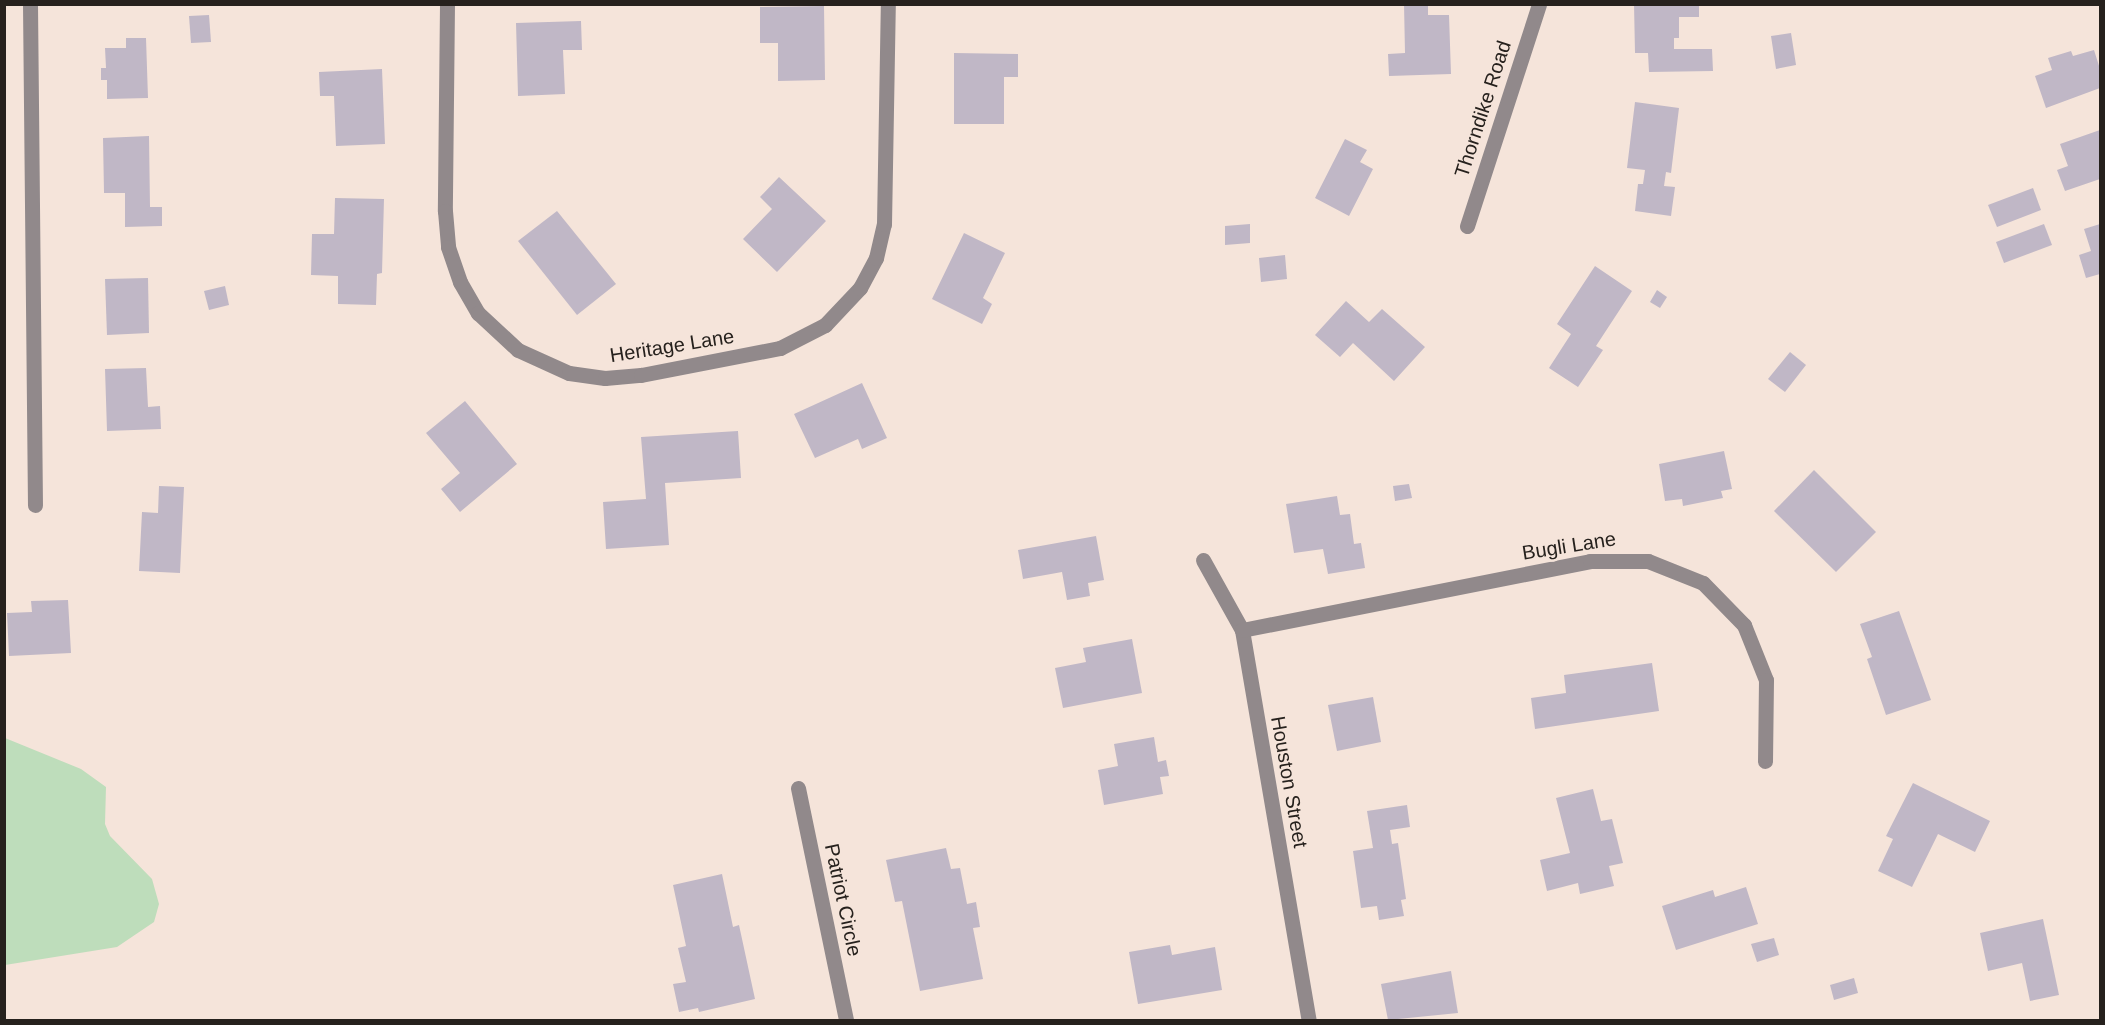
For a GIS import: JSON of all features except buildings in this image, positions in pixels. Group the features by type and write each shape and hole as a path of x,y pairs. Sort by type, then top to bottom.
{"street":[{"path":"30,4 35,505"},
{"name":"Heritage Lane","path":"447,4 445,211 448,247 460,282 478,313 518,350 551,367 605,378 641,375 780,348 825,325 860,288 876,258 884,224 888,4"},
{"name":"Thorndike Road","path":"1467,226 1539,4"},
{"name":"Houston Street","path":"1203,560 1242,630 1309,1020"},
{"name":"Bugli Lane","path":"1242,630 1590,561 1648,561 1703,583 1744,626 1766,680 1765,761"},
{"name":"Patriot Circle","path":"798,788 846,1020"}],"green space":[{"path":"5,738 81,769 106,787 105,824 110,836 152,879 159,904 154,922 117,947 5,965"}]}
